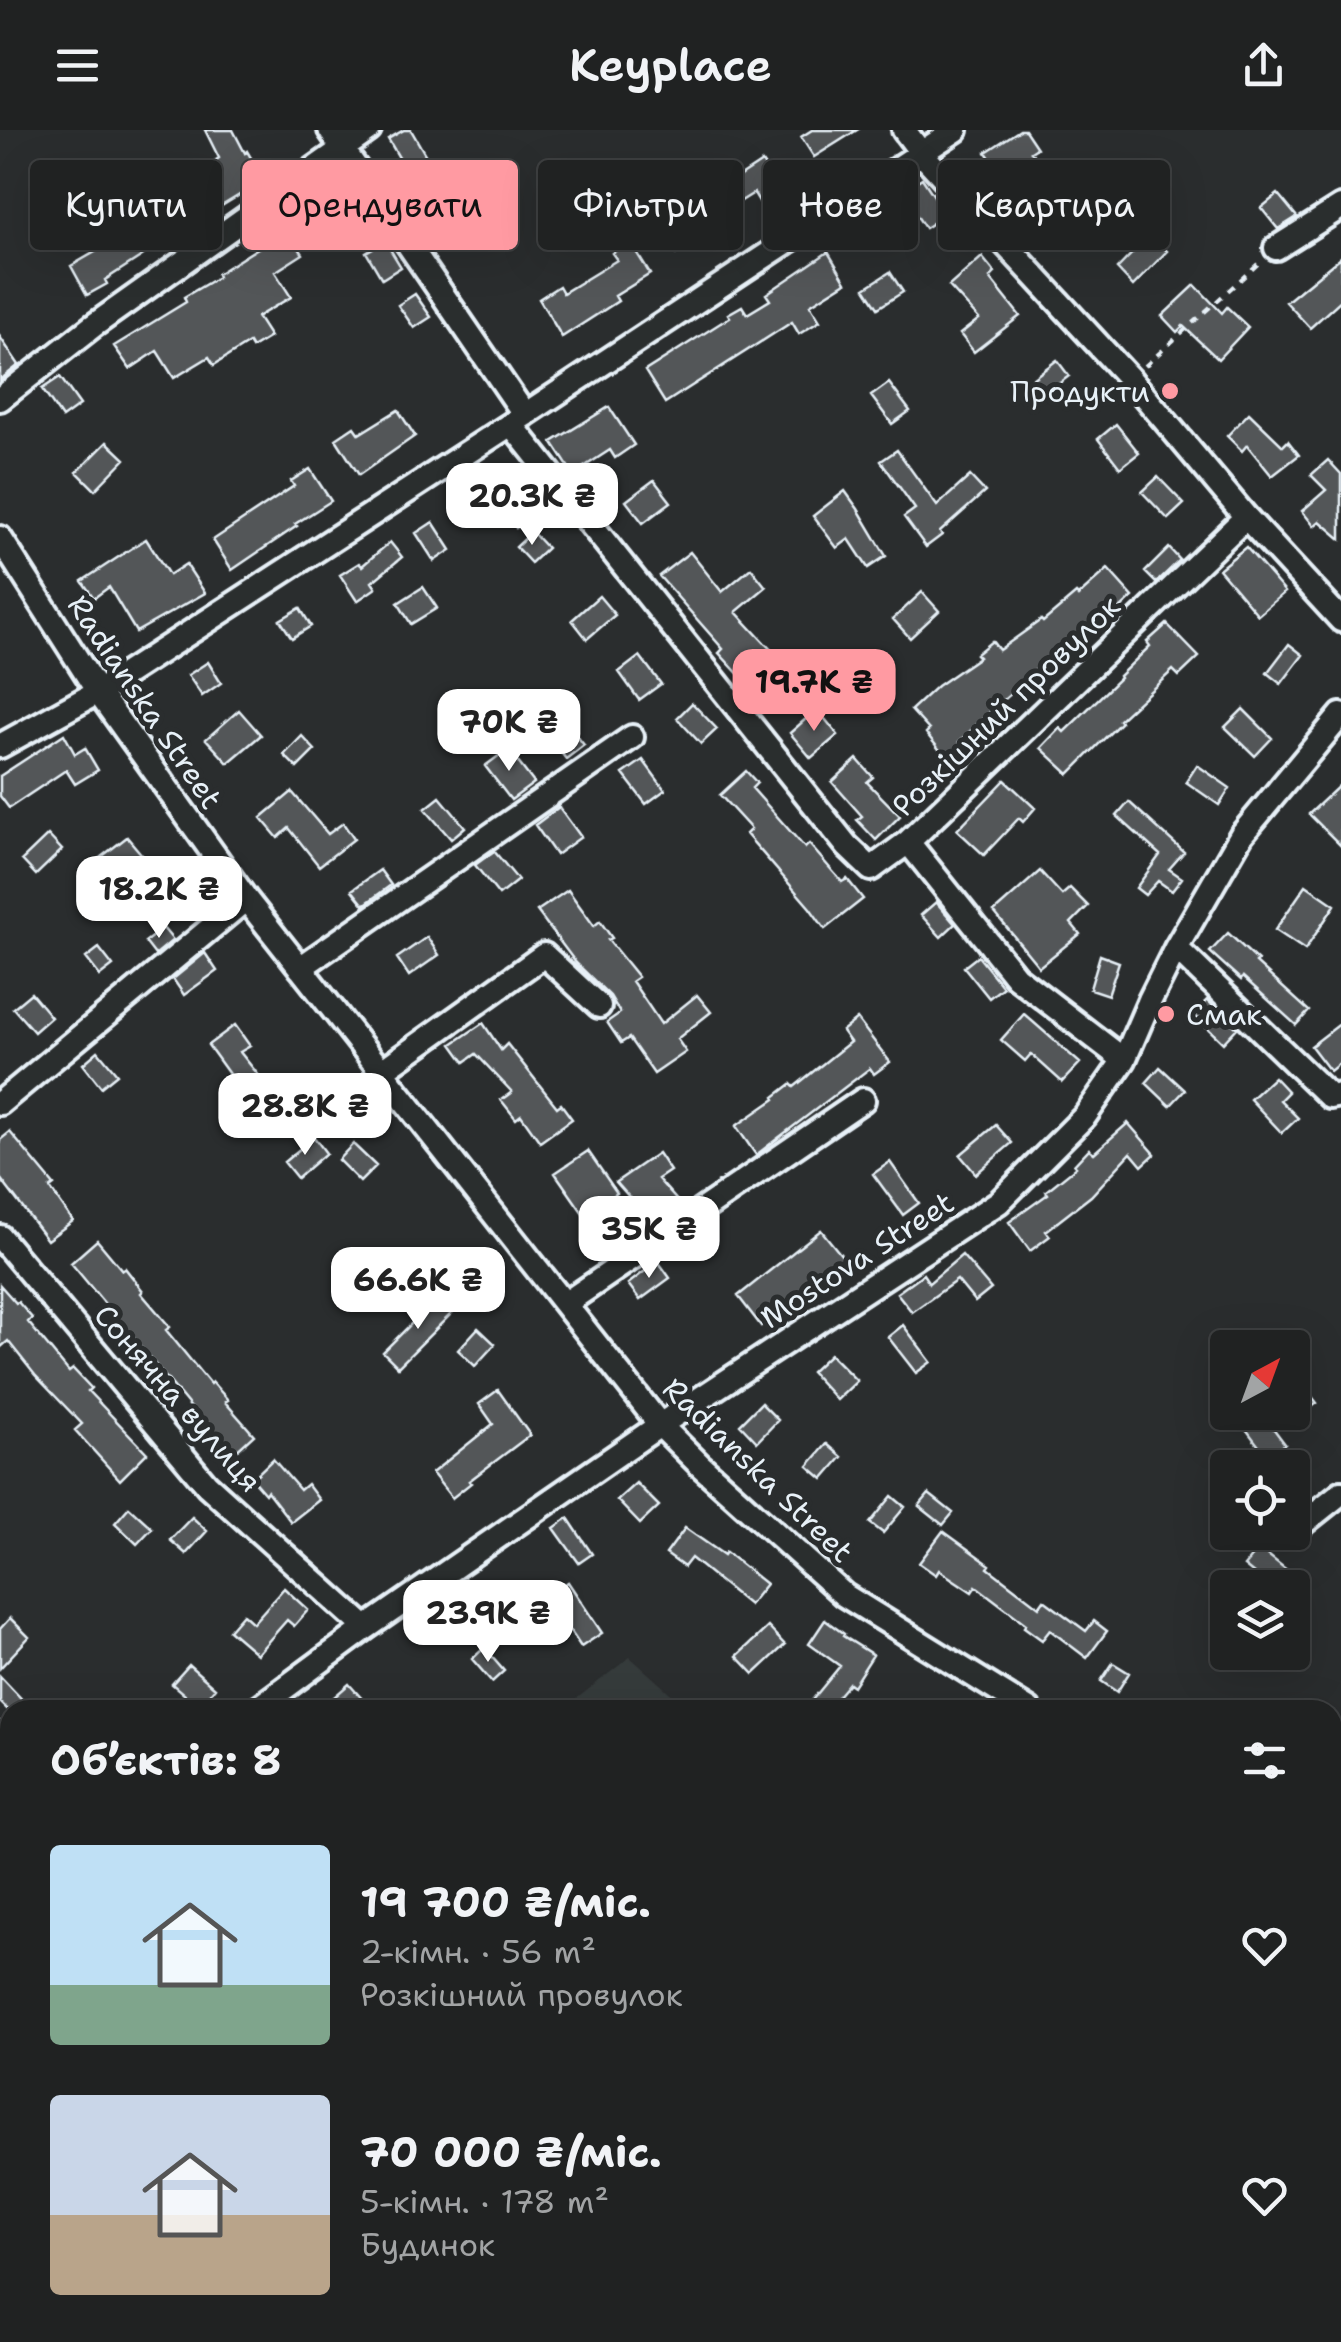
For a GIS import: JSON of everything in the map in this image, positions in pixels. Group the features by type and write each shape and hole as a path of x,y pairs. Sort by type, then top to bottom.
{"street":[{"path":"0,399 336,139 369,130"},
{"path":"904,130 1341,620"},
{"path":"0,746 98,692 956,130"},
{"path":"336,139 518,419"},
{"path":"1276,248 1341,207"},
{"name":"Розкішний провулок","path":"518,419 847,846 871,869 908,842 1246,517"},
{"name":"Radianska Street","path":"0,538 98,692 246,899 660,1424 844,1595 1012,1700"},
{"name":"Mostova Street","path":"269,1700 660,1424 1000,1202 1085,1116 1124,1060 1176,948 1242,834 1341,715"},
{"path":"300,968 632,737"},
{"path":"908,842 1016,977 1124,1060"},
{"path":"0,1102 246,899"},
{"path":"1176,948 1330,1097 1341,1096"},
{"path":"382,1070 544,955 599,1006"},
{"path":"566,1303 863,1100"},
{"name":"Сонячна вулиця","path":"0,1237 207,1485 366,1628"},
{"path":"1310,1518 1341,1493"}],"path":[{"path":"1130,380 1276,248"}],"shaded area":[{"path":"630,1657 678,1700 575,1700"}],"building":[{"path":"205,130 233,130 252,160 242,160 242,193 222,206 222,160 216,160 219,158"},
{"path":"411,130 426,156 400,160 388,139"},
{"path":"812,130 857,130 814,157 801,137"},
{"path":"1025,130 1037,148 1031,152 1038,160 991,160 986,152"},
{"path":"762,162 763,201 760,203 754,193 743,200 743,174"},
{"path":"922,178 938,202 938,219 925,228 918,218 918,181"},
{"path":"1278,194 1297,217 1278,229 1261,208"},
{"path":"98,250 150,250 87,295 71,266"},
{"path":"255,250 300,250 303,254 275,272 291,297 257,317 270,337 252,348 249,343 214,365 209,357 174,378 157,351 130,369 114,346 186,302 184,297 218,277 217,274"},
{"path":"391,250 401,267 382,279 366,252"},
{"path":"635,250 650,274 615,296 618,301 562,337 539,299 559,286 563,293 617,260 612,253"},
{"path":"1135,250 1167,251 1133,286 1117,269"},
{"path":"828,252 846,282 810,305 820,321 799,334 792,322 665,403 645,371 742,306 747,314 770,300 766,294"},
{"path":"982,257 995,273 990,278 1020,316 974,352 960,334 979,319 949,286"},
{"path":"1341,257 1341,300 1310,328 1286,302"},
{"path":"890,272 903,292 878,308 865,288"},
{"path":"1195,285 1222,313 1227,307 1248,327 1218,359 1183,326 1177,332 1162,316"},
{"path":"415,294 431,317 414,328 398,305"},
{"path":"0,337 19,365 0,380"},
{"path":"1057,360 1069,376 1044,395 1032,379"},
{"path":"60,377 80,405 62,418 42,389"},
{"path":"889,383 910,411 892,424 871,396"},
{"path":"609,407 634,445 615,458 610,450 573,474 552,442"},
{"path":"398,410 415,436 359,475 336,439 354,427 359,434"},
{"path":"1249,413 1283,446 1288,441 1299,455 1272,476 1247,445 1242,451 1227,436"},
{"path":"1116,424 1139,453 1120,468 1098,439"},
{"path":"107,442 125,459 95,490 77,472"},
{"path":"897,450 937,506 970,476 985,492 926,547 904,517 915,509 881,461"},
{"path":"1328,460 1341,474 1341,539 1320,521 1314,526 1302,511 1326,490 1311,475"},
{"path":"310,469 331,501 232,570 213,540 294,486 291,481"},
{"path":"1158,477 1184,504 1168,519 1142,492"},
{"path":"512,478 536,516 516,528 493,490"},
{"path":"654,480 671,502 643,523 626,501"},
{"path":"845,491 886,556 868,568 849,539 837,548 813,516"},
{"path":"433,522 451,550 434,561 416,533"},
{"path":"532,532 547,548 531,563 516,547"},
{"path":"146,539 169,575 186,564 205,593 136,632 109,587 94,598 82,581"},
{"path":"390,542 402,557 372,582 376,588 357,601 340,575 359,563 362,566"},
{"path":"1246,547 1285,592 1258,615 1219,569"},
{"path":"1169,548 1180,560 1156,583 1145,572"},
{"path":"690,552 722,592 751,568 766,587 736,612 774,653 744,680 719,653 723,649 659,576"},
{"path":"1108,569 1133,597 1026,677 959,742 962,746 947,759 911,710 979,657 976,654 992,641 999,650 1078,596"},
{"path":"423,587 437,608 411,624 398,603"},
{"path":"922,592 939,611 910,638 893,619"},
{"path":"599,596 615,615 587,639 572,620"},
{"path":"300,608 311,626 292,638 280,620"},
{"path":"1167,624 1199,657 1179,676 1173,670 1069,774 1041,748 1060,728 1064,732 1120,678 1150,646 1147,642"},
{"path":"1289,644 1303,655 1281,684 1267,673"},
{"path":"640,656 661,684 639,700 619,672"},
{"path":"208,662 221,683 202,696 188,675"},
{"path":"692,703 717,729 701,744 677,718"},
{"path":"817,709 838,735 811,758 790,733"},
{"path":"1243,709 1272,738 1255,756 1225,727"},
{"path":"239,710 261,735 228,763 206,739"},
{"path":"558,712 584,745 566,759 540,726"},
{"path":"64,734 75,754 85,748 98,770 75,784 66,770 9,808 0,796 0,776"},
{"path":"302,736 315,750 297,768 284,755"},
{"path":"508,749 534,783 511,800 485,766"},
{"path":"857,759 873,777 867,782 900,816 876,840 857,820 862,816 832,782"},
{"path":"643,760 665,790 646,804 623,774"},
{"path":"1197,765 1230,788 1219,805 1186,782"},
{"path":"746,771 757,783 752,788 805,848 809,844 842,882 847,879 863,899 825,929 746,834 751,829 720,795"},
{"path":"1005,780 1035,808 1023,822 1019,818 984,855 957,830"},
{"path":"1341,784 1341,846 1309,814"},
{"path":"292,792 328,834 343,823 354,839 319,866 289,828 278,838 261,818"},
{"path":"440,797 465,827 451,839 425,809"},
{"path":"1129,802 1184,852 1169,869 1182,878 1172,891 1158,881 1145,895 1136,888 1160,855 1117,816"},
{"path":"559,807 581,837 556,855 535,825"},
{"path":"48,835 62,850 36,875 22,860"},
{"path":"127,837 143,856 113,881 96,861"},
{"path":"494,851 518,880 499,895 475,865"},
{"path":"380,870 391,885 364,905 352,890"},
{"path":"1040,871 1062,895 1070,888 1088,906 1071,923 1080,934 1039,967 994,912"},
{"path":"1306,885 1335,905 1305,950 1275,930"},
{"path":"568,890 594,926 600,921 612,938 608,940 638,977 632,981 661,1024 697,995 711,1012 677,1039 686,1052 654,1074 629,1038 621,1043 607,1022 620,1013 610,996 576,963 537,911"},
{"path":"936,902 955,924 941,937 921,915"},
{"path":"163,928 173,940 155,955 145,942"},
{"path":"1228,933 1309,1011 1296,1025 1210,952"},
{"path":"427,937 439,955 409,976 397,958"},
{"path":"99,948 113,966 100,976 86,958"},
{"path":"205,953 217,971 184,995 173,979"},
{"path":"1100,955 1119,962 1108,995 1090,989"},
{"path":"978,956 1003,987 989,998 964,967"},
{"path":"31,993 51,1017 34,1032 13,1008"},
{"path":"1207,1000 1237,1028 1223,1043 1193,1014"},
{"path":"1024,1014 1080,1063 1062,1082 1031,1054 1025,1061 1001,1040"},
{"path":"857,1019 890,1062 874,1074 870,1068 756,1155 736,1126 791,1084 794,1087 850,1042 842,1031"},
{"path":"483,1023 501,1050 507,1044 557,1107 561,1104 572,1119 540,1142 521,1115 516,1119 501,1100 512,1092 476,1054 465,1062 452,1044"},
{"path":"1341,1023 1341,1062 1330,1071 1311,1046"},
{"path":"235,1025 250,1046 240,1052 268,1087 236,1111 226,1098 239,1088 208,1045"},
{"path":"98,1051 117,1074 101,1087 83,1064"},
{"path":"1160,1067 1185,1090 1170,1106 1146,1083"},
{"path":"1274,1077 1288,1092 1280,1100 1298,1118 1282,1133 1250,1099"},
{"path":"1128,1123 1155,1154 1142,1166 1131,1153 1091,1196 1046,1231 1050,1236 1030,1251 1009,1222 1048,1194 1046,1191 1076,1167 1089,1149 1094,1153"},
{"path":"996,1125 1012,1143 976,1174 960,1155"},
{"path":"10,1132 54,1185 50,1188 73,1221 47,1240 0,1178 0,1140"},
{"path":"314,1137 326,1153 297,1178 284,1162"},
{"path":"353,1144 376,1166 360,1182 338,1160"},
{"path":"588,1151 617,1193 585,1216 555,1173"},
{"path":"658,1153 670,1171 658,1179 679,1203 654,1225 616,1182"},
{"path":"890,1162 919,1203 903,1215 873,1174"},
{"path":"821,1230 846,1261 824,1280 821,1276 761,1326 738,1296"},
{"path":"97,1240 122,1270 125,1268 170,1327 166,1330 254,1435 231,1456 71,1263"},
{"path":"962,1255 991,1289 975,1302 957,1280 912,1312 897,1293 923,1274 929,1283"},
{"path":"658,1261 670,1278 640,1300 628,1284"},
{"path":"0,1285 32,1318 28,1322 69,1372 73,1369 91,1388 88,1391 147,1453 120,1480 75,1430 82,1424 8,1341 0,1348"},
{"path":"437,1298 452,1313 398,1367 383,1352"},
{"path":"903,1325 931,1362 916,1373 888,1337"},
{"path":"478,1328 495,1344 475,1366 458,1350"},
{"path":"830,1354 857,1381 837,1400 811,1372"},
{"path":"498,1390 530,1435 452,1498 432,1473 493,1424 479,1404"},
{"path":"761,1403 778,1420 757,1442 740,1424"},
{"path":"1247,1430 1274,1430 1285,1444 1277,1450 1262,1450"},
{"path":"827,1444 842,1457 823,1479 808,1466"},
{"path":"273,1459 300,1490 307,1484 319,1500 291,1522 267,1491 265,1494 252,1479"},
{"path":"636,1483 659,1506 640,1524 617,1500"},
{"path":"929,1494 953,1513 943,1525 919,1506"},
{"path":"892,1496 905,1507 883,1533 870,1523"},
{"path":"129,1507 152,1528 137,1544 115,1523"},
{"path":"192,1517 207,1531 186,1554 170,1540"},
{"path":"568,1518 592,1554 579,1563 554,1528"},
{"path":"685,1528 724,1555 726,1552 766,1584 749,1605 691,1558 684,1567 666,1554"},
{"path":"943,1531 1039,1607 1044,1600 1086,1631 1094,1621 1107,1631 1087,1658 1050,1630 1042,1640 976,1586 972,1592 939,1570 936,1575 919,1563"},
{"path":"1262,1550 1287,1570 1249,1570 1244,1566"},
{"path":"568,1582 602,1633 581,1647 547,1596"},
{"path":"284,1588 308,1610 294,1626 287,1620 257,1654 229,1630 243,1614 253,1623"},
{"path":"480,1588 508,1622 490,1637 461,1604"},
{"path":"10,1618 29,1637 0,1668 0,1629"},
{"path":"825,1620 873,1655 853,1686 849,1683 835,1700 812,1700 840,1666 809,1644"},
{"path":"768,1627 785,1645 754,1674 737,1656"},
{"path":"484,1648 504,1671 492,1682 472,1659"},
{"path":"1113,1663 1129,1673 1117,1692 1101,1681"},
{"path":"189,1665 215,1688 205,1700 191,1700 172,1684"},
{"path":"0,1676 23,1700 0,1700"},
{"path":"349,1684 363,1700 335,1700"}],"place":[{"name":"Продукти","path":"1170,391"},
{"name":"Смак","path":"1166,1014"}]}
